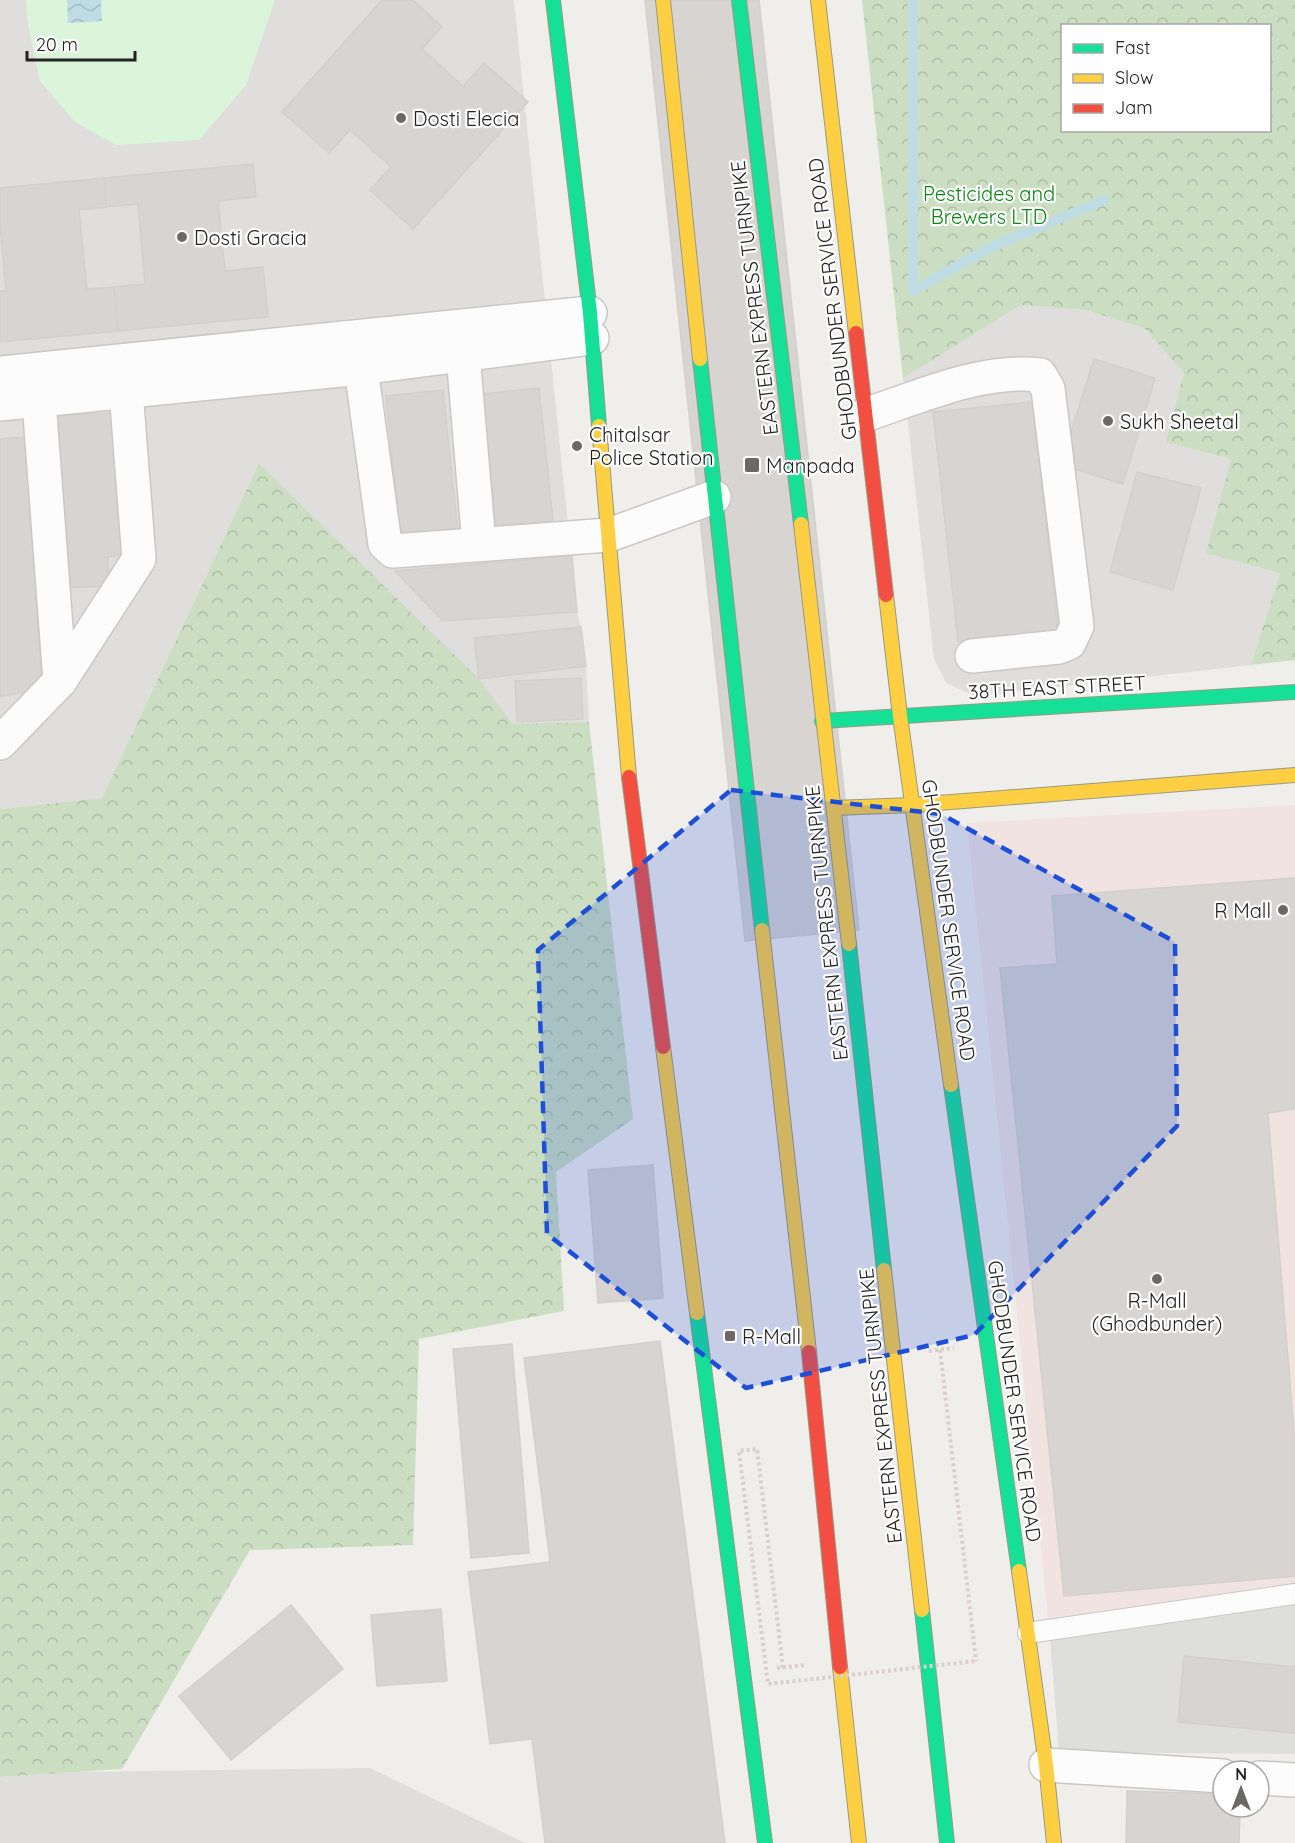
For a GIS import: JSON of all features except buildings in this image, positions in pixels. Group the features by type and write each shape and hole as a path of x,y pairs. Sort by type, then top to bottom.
{"street":[{"path":"553,0 591,326 630,781 765,1843"},
{"path":"663,0 714,497 809,1345 859,1843"},
{"name":"EASTERN EXPRESS TURNPIKE","path":"740,0 822,721 834,807 947,1843"},
{"name":"GHODBUNDER SERVICE ROAD","path":"818,0 900,716 1028,1633 1054,1843"},
{"path":"0,404 362,368 463,354 591,326"},
{"path":"0,373 591,326"},
{"path":"463,354 478,544"},
{"path":"362,368 385,544 393,551 609,535 714,497"},
{"path":"865,415 959,384 995,376 1022,373 1040,375 1048,389 1077,626 1069,643 1059,647 972,656"},
{"path":"0,743 60,681 139,559 126,391"},
{"path":"39,401 60,681"},
{"name":"38TH EAST STREET","path":"822,721 1295,692"},
{"path":"834,807 913,805 1295,775"},
{"path":"1046,1765 1211,1775"},
{"path":"1271,1779 1295,1780"}],"lane":[{"path":"1028,1633 1295,1594"}],"path":[{"path":"894,1354 988,1344"},
{"path":"783,1668 757,1449 739,1451 768,1684 976,1661 940,1350"}],"highlighted area":[{"path":"731,790 941,814 1175,942 1177,1126 974,1335 746,1388 547,1234 538,950"}],"shaded area":[{"path":"0,0 514,0 577,612 586,666 589,722 513,724 478,679 259,463 102,798 0,809"},
{"path":"1021,305 1085,310 1144,328 1184,373 1231,459 1280,573 1251,665 975,696 946,683 934,659 903,378"},
{"name":"R-Mall (Ghodbunder)","path":"1295,805 1295,1603 1050,1638 967,823"},
{"path":"1295,1603 1295,1754 1059,1752 1050,1638"},
{"path":"370,1768 525,1843 0,1843 0,1777 78,1772"}],"green space":[{"path":"26,0 275,0 246,85 199,140 116,145 75,122 40,81 28,25"},
{"name":"Pesticides and Brewers LTD","path":"862,0 1295,0 1295,660 1251,665 1280,573 1206,553 1231,459 1166,442 1184,373 1144,328 1085,310 1021,305 903,378"},
{"path":"259,463 479,679 513,724 589,722 633,1119 556,1172 564,1311 419,1339 413,1545 250,1550 122,1769 0,1777 0,809 102,798"}],"water":[{"path":"67,0 101,0 102,21 68,23"}],"waterway":[{"path":"913,0 913,291 987,249 1104,200"}],"traffic: fast":[{"path":"553,0 590,313 599,426"},
{"path":"739,0 801,524"},
{"path":"700,359 762,930"},
{"path":"822,721 1295,692"},
{"path":"849,944 884,1270"},
{"path":"951,1085 1019,1571"},
{"path":"697,1313 765,1843"},
{"path":"922,1610 947,1843"}],"traffic: slow":[{"path":"663,0 700,359"},
{"path":"818,0 856,333"},
{"path":"599,426 629,777"},
{"path":"801,524 849,944"},
{"path":"886,595 900,716 951,1085"},
{"path":"834,808 913,805 1295,775"},
{"path":"762,930 809,1352"},
{"path":"663,1047 697,1313"},
{"path":"884,1270 922,1610"},
{"path":"1019,1571 1046,1765 1054,1843"},
{"path":"840,1667 859,1843"}],"traffic: jam":[{"path":"856,333 886,595"},
{"path":"629,777 663,1047"},
{"path":"809,1352 840,1667"}],"place":[{"name":"Dosti Elecia","path":"401,118"},
{"name":"Dosti Gracia","path":"182,237"},
{"name":"Sukh Sheetal","path":"1108,421"},
{"name":"Chitalsar Police Station","path":"577,446"},
{"name":"Manpada","path":"752,465"},
{"name":"R Mall","path":"1283,910"},
{"name":"R-Mall (Ghodbunder)","path":"1157,1279"},
{"name":"R-Mall","path":"730,1336"}]}
